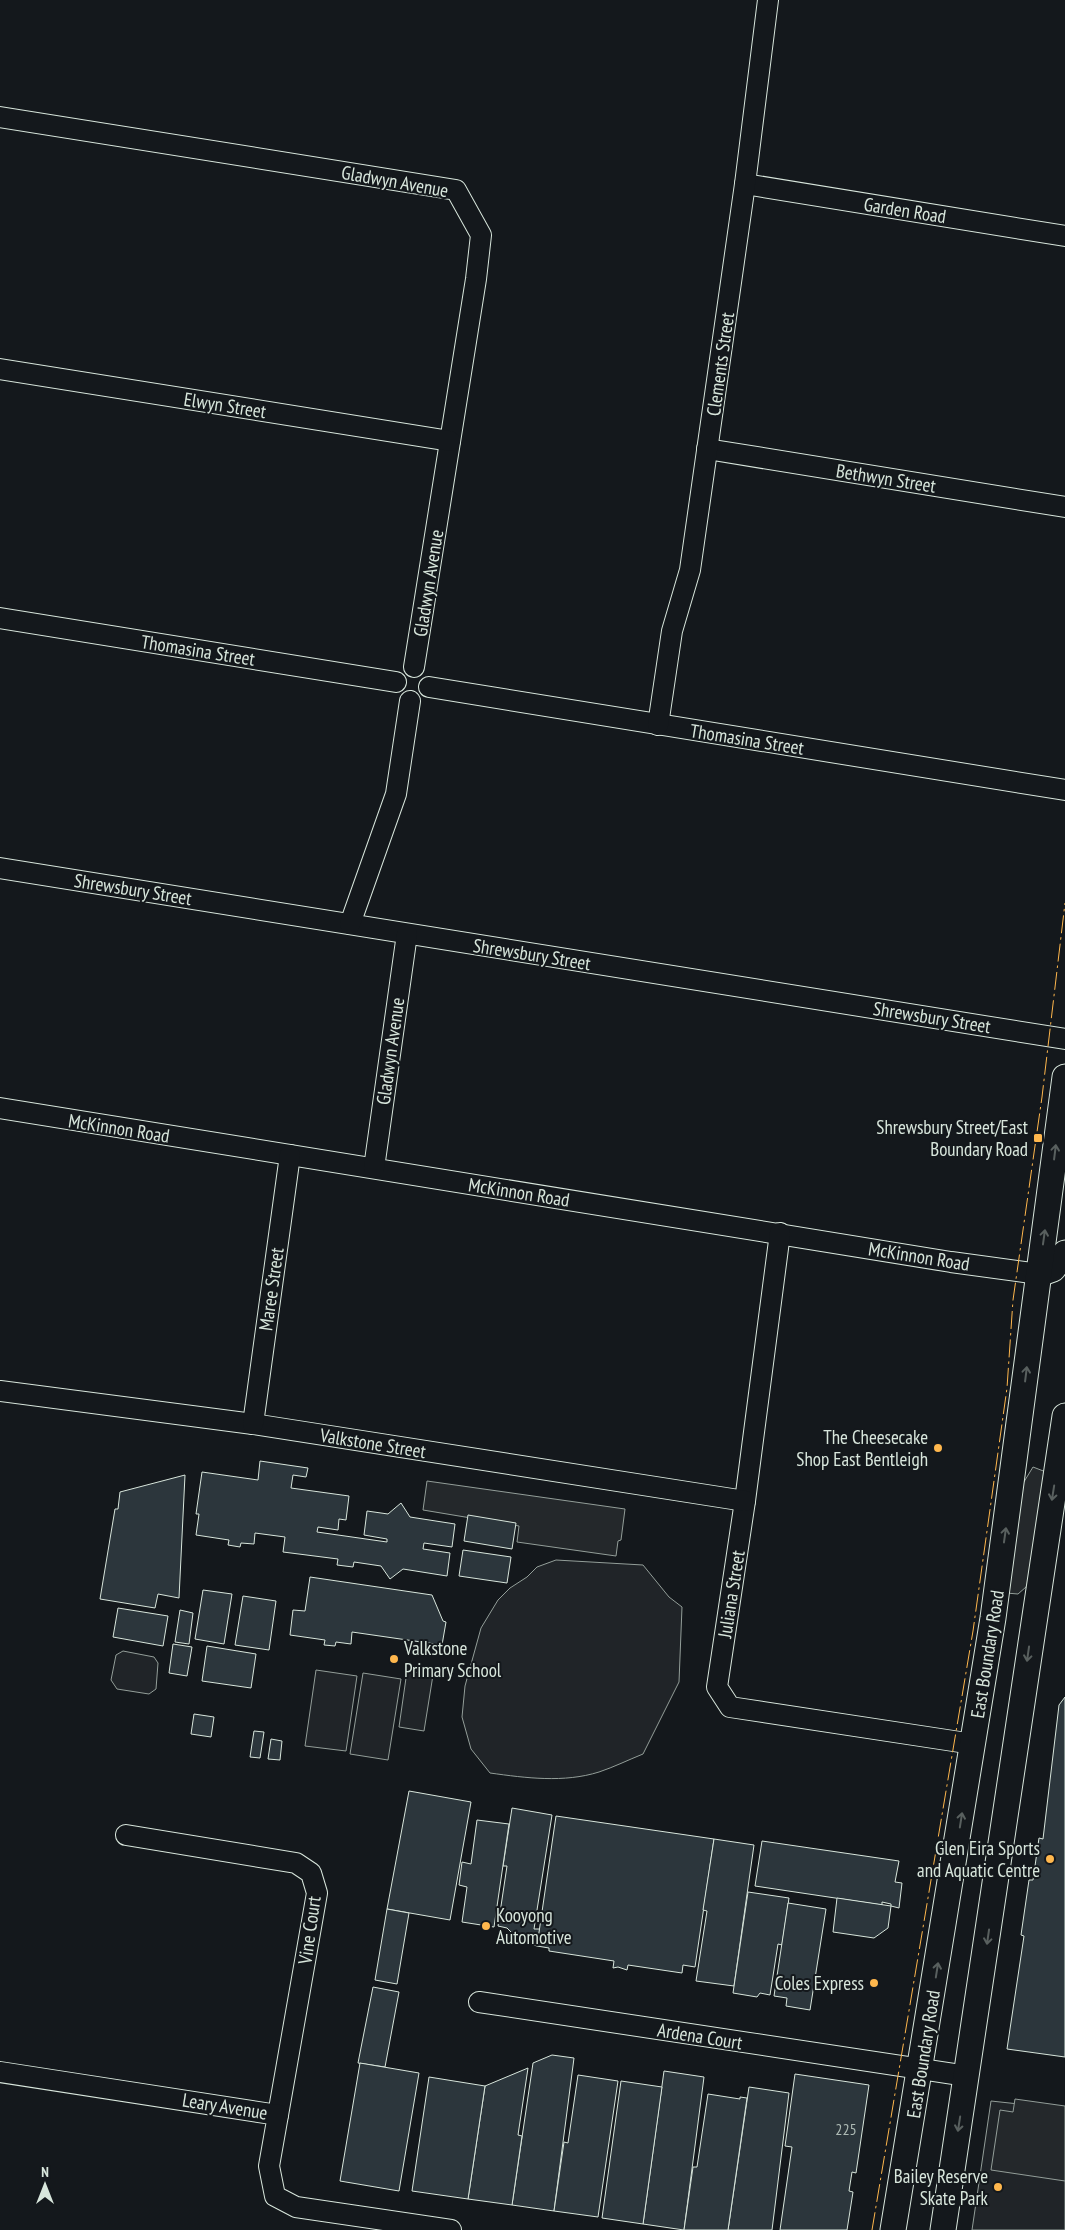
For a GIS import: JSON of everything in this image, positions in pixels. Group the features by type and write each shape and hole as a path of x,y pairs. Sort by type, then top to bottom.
{"main road":[{"name":"East Boundary Road","path":"893,2230 921,2070 998,1584 1039,1274 1057,1201 1065,1077"},
{"path":"1039,1274 1053,1269 1065,1254"},
{"path":"943,2230 1065,1416"}],"street":[{"name":"Clements Street","path":"658,725 672,631 690,570 746,184 768,0"},
{"name":"Gladwyn Avenue","path":"0,117 456,190 481,235 414,667"},
{"name":"Garden Road","path":"746,184 1065,236"},
{"name":"Elwyn Street","path":"0,369 450,441"},
{"name":"Bethwyn Street","path":"707,449 1065,508"},
{"name":"Thomasina Street","path":"0,618 396,682"},
{"path":"414,667 424,672 427,676 429,687 425,696 410,701 400,696 396,682 400,672 414,667"},
{"name":"Thomasina Street","path":"429,687 1065,790"},
{"path":"350,924 396,794 410,701"},
{"name":"Shrewsbury Street","path":"0,868 1065,1039"},
{"name":"Gladwyn Avenue","path":"374,1168 407,934"},
{"name":"McKinnon Road","path":"0,1108 1020,1273 1039,1274"},
{"name":"Maree Street","path":"253,1424 290,1155"},
{"name":"Juliana Street","path":"780,1233 745,1501 717,1687 730,1707 973,1744"},
{"name":"Valkstone Street","path":"0,1390 253,1424 745,1501"},
{"name":"Vine Court","path":"126,1835 296,1863 311,1873 317,1893 278,2115"},
{"name":"Ardena Court","path":"479,2002 967,2076"},
{"name":"Leary Avenue","path":"0,2072 278,2115 269,2166 274,2196 296,2207 450,2230"}],"shaded area":[{"path":"1033,1467 1046,1472 1032,1578 1018,1594 1006,1593 1022,1485"},
{"path":"427,1481 625,1509 621,1540 618,1541 616,1556 517,1542 519,1526 423,1510"},
{"path":"556,1560 643,1565 669,1597 682,1607 679,1682 643,1754 599,1772 572,1778 531,1778 490,1773 471,1749 462,1717 465,1686 481,1628 498,1600 510,1588 527,1577 537,1567"},
{"path":"123,1651 154,1657 158,1663 156,1689 149,1694 117,1689 111,1680 116,1655"},
{"path":"316,1670 357,1676 346,1751 305,1746"},
{"path":"407,1671 433,1675 424,1731 399,1727"},
{"path":"363,1673 401,1679 388,1760 350,1754"},
{"path":"1015,2099 1065,2106 1065,2181 991,2170 1000,2110 1013,2112"},
{"path":"991,2101 1065,2109 1065,2230 972,2230"}],"building":[{"path":"260,1461 308,1468 306,1477 293,1475 291,1488 349,1496 346,1520 339,1519 338,1530 318,1527 317,1532 387,1542 387,1539 364,1535 367,1511 388,1514 401,1503 410,1517 455,1524 452,1547 424,1543 423,1549 450,1553 447,1576 403,1569 390,1579 381,1566 354,1562 353,1567 337,1565 338,1559 283,1552 285,1537 255,1533 254,1544 241,1543 240,1547 228,1545 229,1540 196,1535 199,1514 196,1514 202,1472 258,1480"},
{"path":"185,1475 179,1598 158,1594 155,1608 100,1599 115,1509 118,1509 120,1492"},
{"path":"468,1515 516,1523 512,1549 464,1541"},
{"path":"463,1550 511,1557 507,1583 459,1576"},
{"path":"310,1577 432,1595 443,1621 446,1622 442,1645 352,1632 351,1644 336,1642 335,1646 324,1645 325,1640 290,1635 293,1610 305,1611"},
{"path":"203,1590 232,1594 224,1644 195,1639"},
{"path":"243,1596 276,1601 269,1650 235,1645"},
{"path":"118,1608 168,1616 163,1646 113,1637"},
{"path":"180,1610 193,1613 189,1644 175,1642"},
{"path":"173,1644 192,1647 187,1676 169,1673"},
{"path":"207,1646 256,1654 251,1688 202,1681"},
{"name":"Glen Eira Sports and Aquatic Centre","path":"1065,1697 1065,2057 1007,2049 1024,1936 1021,1935 1029,1880 1033,1880 1039,1838 1043,1839 1059,1705"},
{"path":"194,1714 214,1717 211,1737 191,1734"},
{"path":"254,1731 264,1732 260,1758 250,1757"},
{"path":"271,1739 282,1741 280,1760 268,1759"},
{"path":"409,1791 471,1802 450,1920 387,1909"},
{"path":"512,1808 552,1815 534,1929 540,1929 537,1946 520,1941 507,1928 498,1926 507,1866 503,1866"},
{"path":"556,1816 714,1839 695,1967 683,1965 682,1973 628,1965 627,1970 618,1967 613,1968 614,1961 549,1951 549,1948 537,1946"},
{"path":"477,1820 509,1824 494,1927 462,1922 467,1887 459,1885 462,1862 471,1864"},
{"path":"714,1839 754,1845 734,1986 696,1981 707,1911 703,1910"},
{"path":"762,1841 899,1861 895,1882 902,1883 899,1908 882,1902 882,1905 755,1886"},
{"path":"748,1892 789,1898 782,1945 778,1944 770,1995 760,1993 757,1997 733,1993"},
{"path":"837,1898 891,1906 888,1928 874,1938 833,1932"},
{"path":"788,1903 826,1909 810,2010 786,2006 787,1998 774,1996"},
{"path":"387,1909 409,1913 397,1984 375,1980"},
{"path":"373,1987 399,1992 385,2067 358,2063"},
{"path":"552,2055 574,2058 554,2211 512,2205 533,2063"},
{"path":"360,2063 419,2073 399,2191 340,2181"},
{"path":"528,2068 518,2135 522,2136 512,2205 468,2199 485,2086"},
{"path":"664,2071 704,2077 684,2230 643,2224"},
{"path":"795,2074 869,2085 856,2173 852,2172 849,2191 853,2192 847,2230 780,2230 792,2147 785,2146"},
{"path":"578,2075 618,2081 598,2217 554,2211 564,2142 568,2143"},
{"path":"429,2077 485,2086 468,2199 412,2191"},
{"path":"621,2081 662,2087 643,2224 602,2218"},
{"path":"749,2087 789,2093 772,2230 728,2230"},
{"path":"708,2094 740,2099 740,2097 747,2098 728,2230 684,2230 693,2167 697,2167"}],"power":[{"path":"872,2230 973,1631 1007,1388 1013,1300 1042,1097 1065,903"}],"place":[{"name":"Shrewsbury Street/East Boundary Road","path":"1038,1138"},
{"name":"The Cheesecake Shop East Bentleigh","path":"938,1448"},
{"name":"Valkstone Primary School","path":"394,1659"},
{"name":"Glen Eira Sports and Aquatic Centre","path":"1050,1859"},
{"name":"Kooyong Automotive","path":"486,1926"},
{"name":"Coles Express","path":"874,1983"},
{"name":"Bailey Reserve Skate Park","path":"998,2187"}]}
